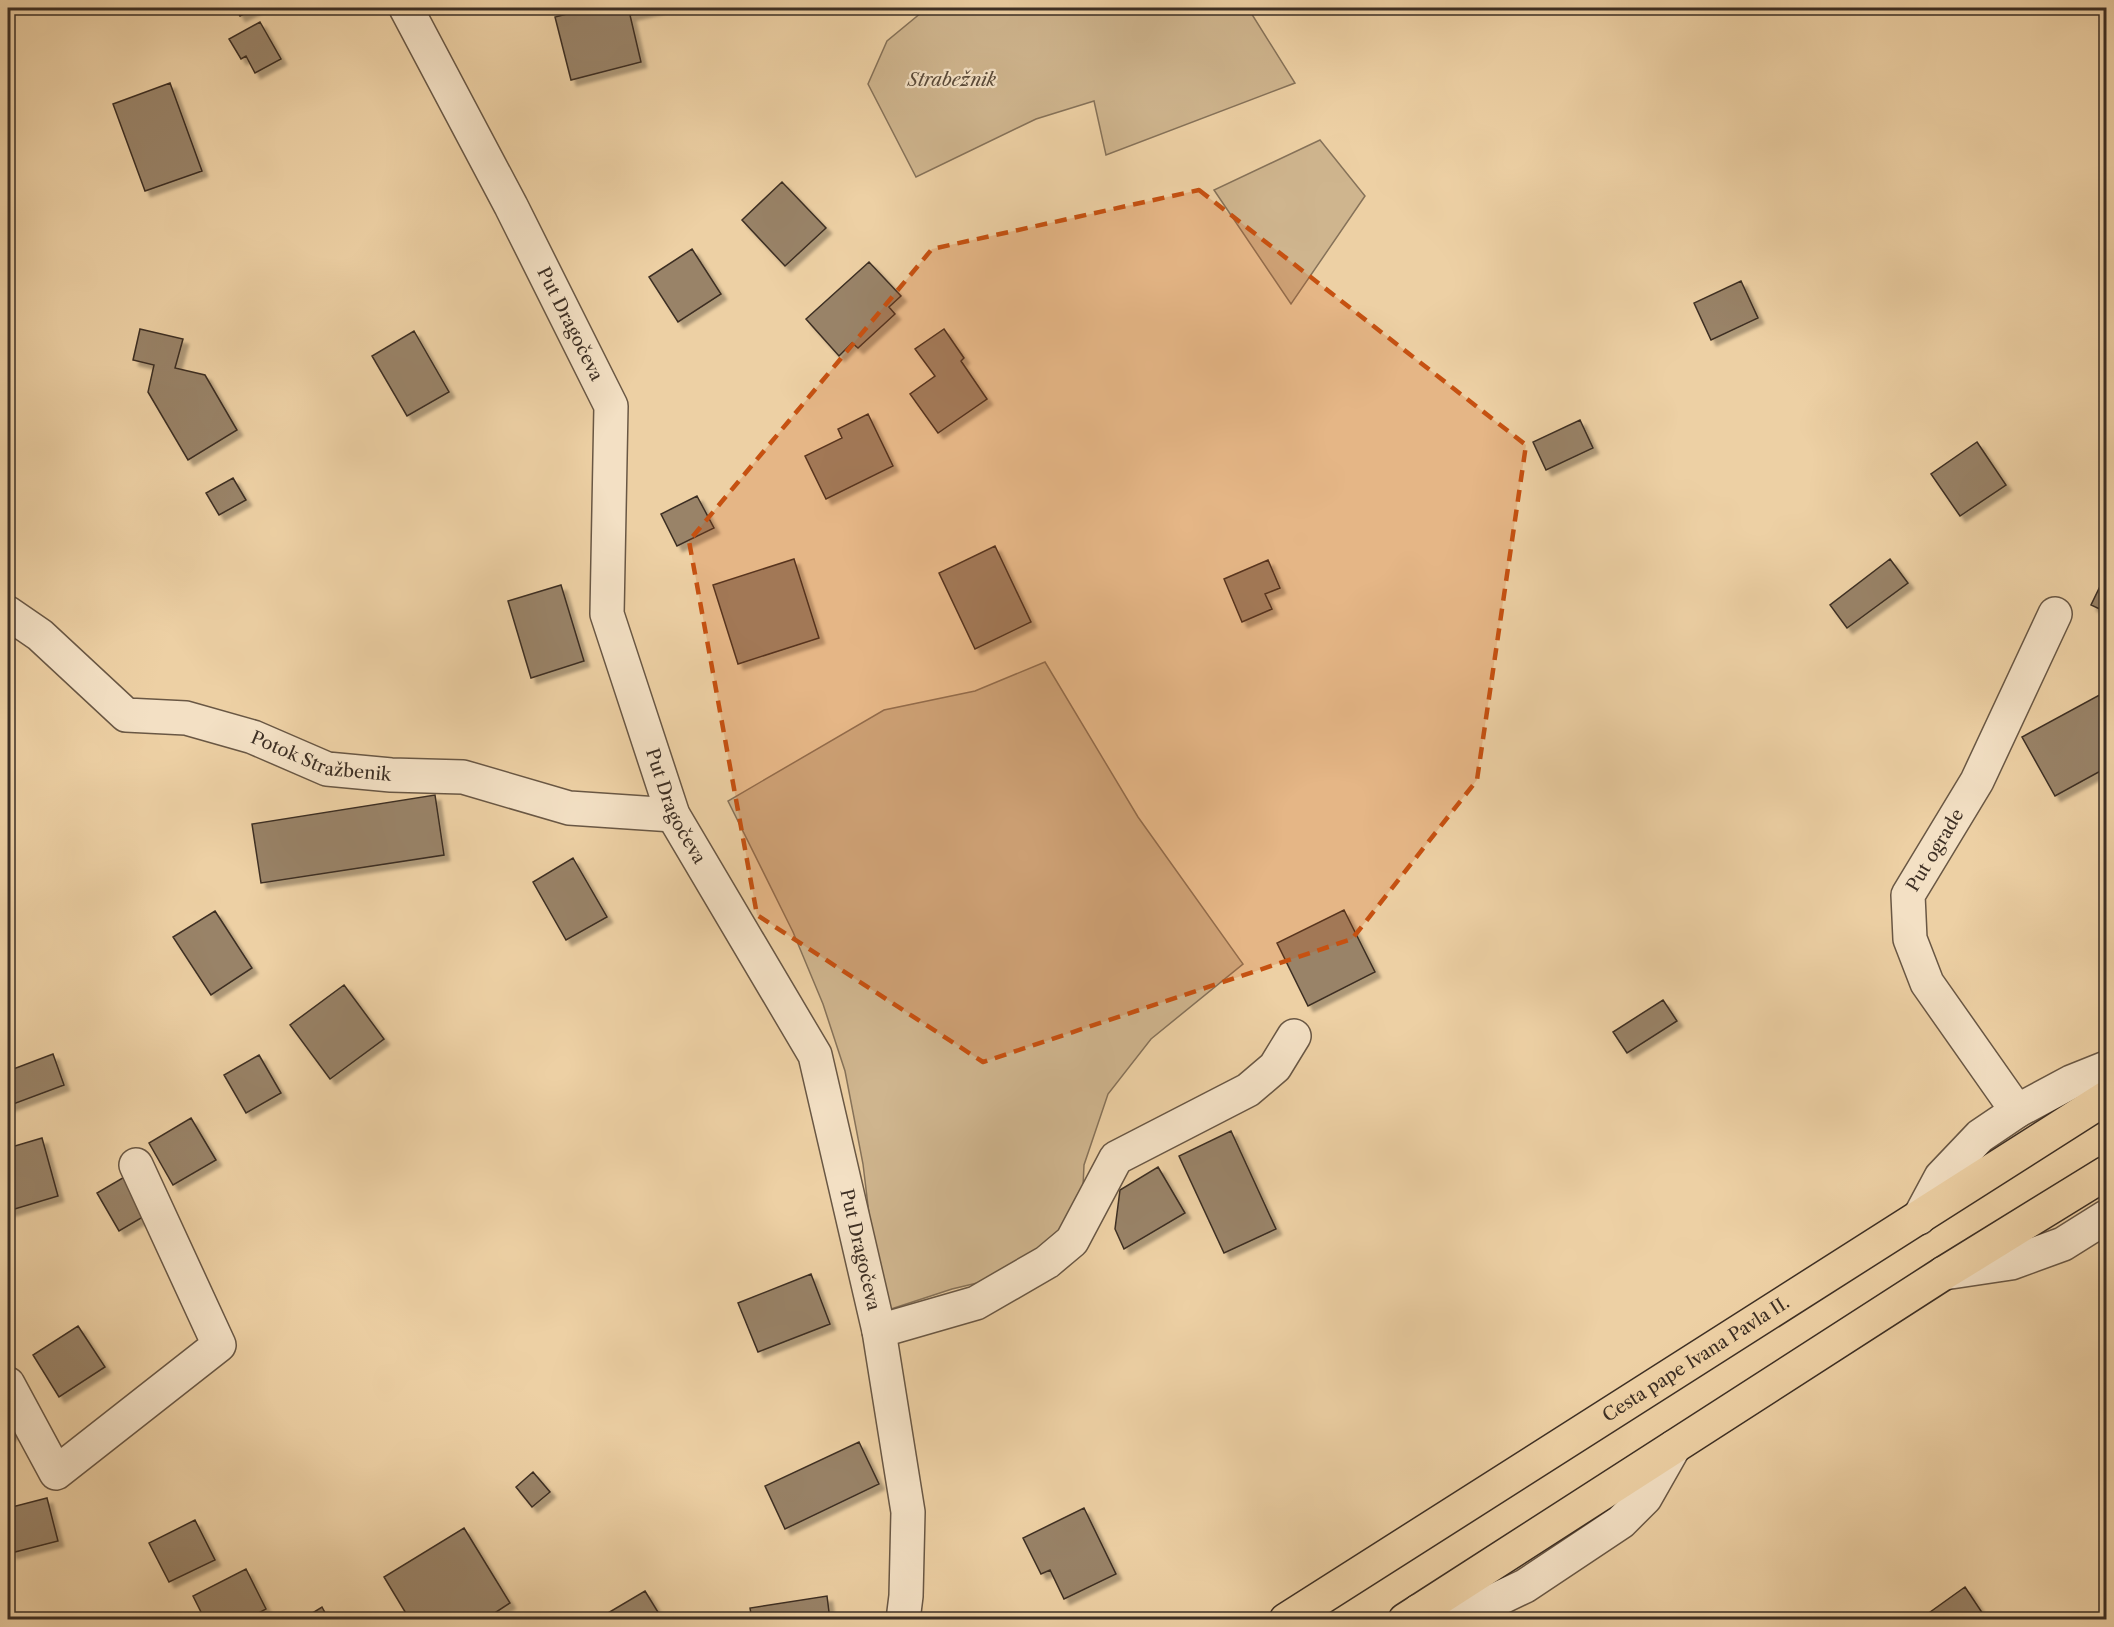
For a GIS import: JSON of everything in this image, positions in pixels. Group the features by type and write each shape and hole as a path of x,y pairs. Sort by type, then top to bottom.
{"main road":[{"name":"Cesta pape Ivana Pavla II.","path":"1286,1620 2106,1098"},
{"path":"1412,1615 1944,1273 2106,1173"}],"street":[{"name":"Put Dragočeva","path":"406,8 511,206 611,406 607,614 673,815 815,1055 879,1331 909,1512 903,1620"},
{"name":"Potok Stražbenik","path":"8,613 40,635 126,715 186,718 252,737 327,769 391,775 463,777 569,808 673,815"},
{"name":"Put ograde","path":"2017,1111 1927,983 1911,939 1908,894 1977,781 2055,614"},
{"path":"879,1331 976,1303 1047,1262 1072,1241 1116,1158 1248,1090 1275,1067 1294,1036"},
{"path":"1919,1218 1941,1177 1980,1136 2017,1111 2071,1082 2106,1068"},
{"path":"8,1384 56,1473 219,1345 136,1165"},
{"path":"1944,1273 2011,1263 2063,1244 2106,1217"}],"highlighted area":[{"path":"1199,190 1526,445 1477,780 1352,939 983,1062 757,915 689,541 932,249"}],"green space":[{"name":"Strabežnik","path":"927,8 1248,8 1295,83 1106,155 1094,101 1036,119 916,177 868,84 887,41"},
{"path":"1320,140 1365,196 1291,304 1214,190"},
{"path":"1045,662 1138,817 1243,964 1151,1039 1108,1094 1084,1165 1082,1208 1019,1273 952,1289 885,1311 879,1297 863,1164 845,1071 823,1004 793,932 728,801 884,710 975,691"}],"building":[{"path":"235,8 256,8 240,16"},
{"path":"591,8 659,8 630,15 641,62 571,80 555,17"},
{"path":"260,22 281,59 255,73 246,56 241,59 229,39"},
{"path":"170,83 202,171 145,191 113,104"},
{"path":"782,182 826,228 785,266 742,220"},
{"path":"692,249 721,294 678,322 649,277"},
{"path":"869,262 901,296 889,307 895,314 858,348 852,343 839,356 806,319"},
{"path":"1741,281 1758,318 1711,340 1694,303"},
{"path":"140,329 183,339 175,368 205,375 237,430 188,460 148,392 154,365 133,360"},
{"path":"944,329 964,358 961,361 987,399 938,433 910,394 935,376 915,349"},
{"path":"414,331 449,392 407,416 372,356"},
{"path":"868,414 893,466 826,499 805,456 842,438 838,429"},
{"path":"1580,420 1593,448 1546,470 1533,442"},
{"path":"1977,442 2006,485 1960,516 1931,474"},
{"path":"233,478 246,500 219,515 206,493"},
{"path":"697,496 714,528 677,546 661,514"},
{"path":"995,546 1031,622 975,649 939,573"},
{"path":"794,559 819,638 738,664 713,585"},
{"path":"1890,559 1908,583 1847,628 1830,605"},
{"path":"1268,560 1280,588 1265,594 1272,609 1242,622 1224,579"},
{"path":"2106,574 2106,612 2091,605"},
{"path":"561,585 584,661 531,678 508,601"},
{"path":"2105,692 2106,768 2055,796 2022,737"},
{"path":"435,795 444,855 261,883 252,824"},
{"path":"573,858 607,917 566,940 533,882"},
{"path":"1344,910 1375,972 1308,1006 1277,943"},
{"path":"215,911 252,968 211,995 173,937"},
{"path":"344,985 384,1039 330,1079 290,1025"},
{"path":"1663,1000 1677,1021 1627,1053 1613,1032"},
{"path":"53,1054 64,1085 8,1106 8,1071"},
{"path":"259,1055 281,1093 246,1113 224,1075"},
{"path":"191,1118 216,1160 173,1185 149,1143"},
{"path":"1231,1131 1276,1229 1224,1253 1179,1156"},
{"path":"42,1138 58,1196 8,1211 8,1148"},
{"path":"1158,1167 1185,1213 1124,1249 1115,1229 1120,1190"},
{"path":"126,1176 148,1214 119,1231 97,1193"},
{"path":"811,1274 830,1324 758,1352 738,1303"},
{"path":"78,1326 105,1367 59,1397 33,1355"},
{"path":"8,1397 17,1430 8,1436"},
{"path":"859,1442 879,1484 785,1529 765,1486"},
{"path":"533,1472 550,1492 532,1507 516,1487"},
{"path":"47,1498 58,1541 11,1553 8,1538 8,1508"},
{"path":"1084,1508 1116,1574 1064,1599 1050,1570 1041,1574 1023,1538"},
{"path":"195,1520 215,1560 169,1582 149,1543"},
{"path":"464,1528 510,1603 484,1620 410,1620 384,1577"},
{"path":"246,1569 266,1609 246,1620 205,1620 193,1596"},
{"path":"1965,1587 1987,1620 1919,1620"},
{"path":"645,1591 661,1617 656,1620 596,1620"},
{"path":"827,1596 830,1620 752,1620 750,1608"},
{"path":"322,1607 329,1620 301,1620"}]}
